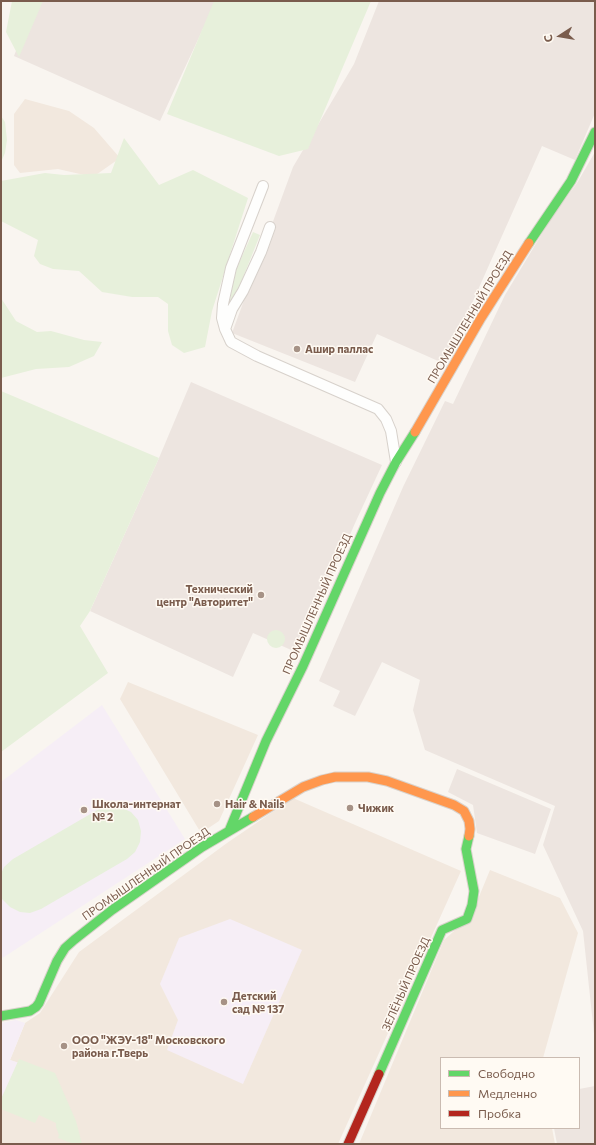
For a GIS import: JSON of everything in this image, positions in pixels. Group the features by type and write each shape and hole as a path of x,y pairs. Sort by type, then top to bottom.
{"street":[{"name":"ПРОМЫШЛЕННЫЙ ПРОЕЗД","path":"1,1016 30,1011 36,1007 58,959 72,942 112,910 202,847 229,831 266,741 306,659 380,493 396,462 409,443 481,318 512,268 571,181 595,132"},
{"path":"263,186 231,268 222,304 222,318 231,342 257,356 378,409 386,419 392,431 396,462"},
{"path":"225,329 232,309 243,291 261,252 270,227"},
{"name":"ЗЕЛЁНЫЙ ПРОЕЗД","path":"229,831 303,787 322,780 348,776 374,778 394,783 458,806 464,811 468,818 470,829 466,848 474,891 472,905 467,919 442,930 348,1144"}],"shaded area":[{"path":"35,1 216,1 160,121 14,56"},
{"path":"379,1 595,1 595,113 575,160 542,146 445,364 377,334 355,382 232,333 293,167 354,64"},
{"path":"25,99 69,111 94,128 120,158 93,177 58,169 20,173 14,165 14,114"},
{"path":"595,152 595,1043 583,931 543,845 555,806 425,750 413,710 420,680 382,662 355,716 333,706 340,691 319,681 403,487 445,401 453,404 505,295 552,217 577,183"},
{"path":"191,382 382,465 298,653 253,633 233,677 90,611 159,458"},
{"path":"128,682 258,735 219,821 201,833 120,699"},
{"name":"Школа-интернат № 2","path":"102,705 185,839 1,958 1,782"},
{"path":"457,769 551,809 535,854 477,833 473,805 448,792"},
{"path":"293,798 461,871 338,1144 1,1144 1,1105 19,1063 10,1060 25,1023 40,1013 79,952 227,843"},
{"path":"490,870 560,898 578,933 543,1057 440,1057 440,1129 552,1129 555,1144 359,1144 444,940 471,916"},
{"name":"Детский сад № 137","path":"230,919 302,950 243,1084 167,1050 178,1020 160,984 179,938"},
{"path":"16,1020 25,1023 10,1060 19,1063 1,1105 1,1023"},
{"path":"595,1086 595,1144 557,1144 554,1129 580,1129 580,1089"}],"green space":[{"path":"12,1 43,1 19,57 6,32"},
{"path":"214,1 371,1 308,149 279,156 167,114"},
{"path":"1,116 5,122 7,140 5,153 1,162"},
{"path":"124,138 159,185 193,170 248,198 212,311 205,347 184,353 172,345 168,331 168,304 158,297 132,297 102,292 79,271 53,269 40,264 34,256 38,240 1,221 1,181 45,173 64,175 111,173"},
{"path":"253,232 260,235 240,285 230,300 234,274"},
{"path":"1,298 16,321 37,332 51,331 84,340 102,342 94,356 69,367 36,369 1,378"},
{"path":"1,391 159,458 90,611 80,626 108,673 1,752"},
{"path":"272,630 280,630 285,635 283,646 280,648 272,648 267,643 267,635"},
{"path":"109,806 120,807 131,812 138,820 141,831 140,842 135,852 127,859 41,909 30,913 20,912 10,907 2,899 1,874 4,867 13,859 99,809"},
{"path":"19,1059 55,1073 76,1121 82,1144 74,1144 58,1138 59,1135 56,1123 39,1115 35,1123 1,1109 1,1099"}],"traffic: fast":[{"path":"529,243 571,181 595,132"},
{"path":"229,831 266,741 303,666 380,493 396,462 415,432"},
{"path":"1,1016 30,1011 36,1007 57,961 65,948 74,940 112,910 202,847 253,817"},
{"path":"379,1074 442,930 467,919 472,905 474,891 466,849 469,836"}],"traffic: slow":[{"path":"415,432 481,318 529,243"},
{"path":"253,817 303,787 322,780 335,777 368,777 387,781 454,805 464,811 469,821 469,836"}],"traffic: jam":[{"path":"348,1144 379,1074"}],"place":[{"name":"Ашир паллас","path":"297,349"},
{"name":"Технический центр \"Авторитет\"","path":"261,595"},
{"name":"Hair & Nails","path":"217,804"},
{"name":"Чижик","path":"350,808"},
{"name":"Школа-интернат № 2","path":"84,810"},
{"name":"Детский сад № 137","path":"224,1002"},
{"name":"ООО \"ЖЭУ-18\" Московского района г.Тверь","path":"64,1046"}]}
